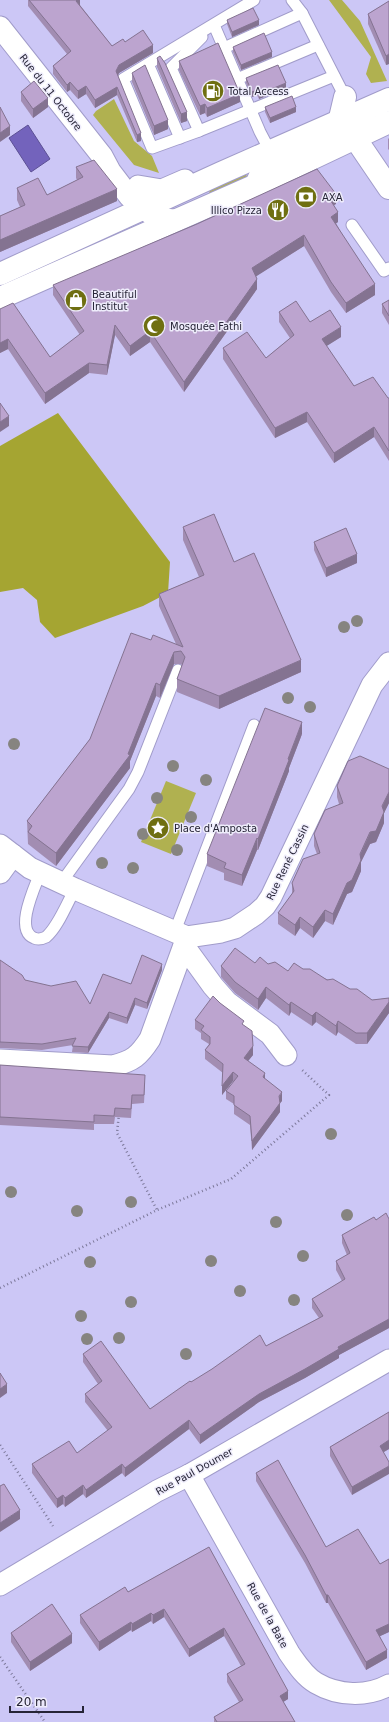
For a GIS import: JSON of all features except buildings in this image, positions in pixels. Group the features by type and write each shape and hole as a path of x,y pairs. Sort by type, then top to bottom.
{"main road":[{"path":"0,298 165,219 256,185 283,159 346,111 385,103"},
{"path":"385,103 366,119 365,134 369,158 389,188"},
{"path":"346,111 365,134"},
{"path":"0,274 107,225 132,199 221,173 283,159 365,134"}],"street":[{"name":"Rue du 11 Octobre","path":"0,27 102,156 110,171 132,199 165,219"},
{"path":"132,199 162,190 206,171 221,173"},
{"name":"Rue René Cassin","path":"182,938 221,932 235,928 265,906 271,897 372,685 389,663"},
{"path":"0,873 7,850 30,868 182,938 213,986 227,1002 270,1034 286,1055"},
{"path":"0,1060 113,1066 131,1061 142,1051 150,1039 182,938"},
{"name":"Rue Paul Doumer","path":"0,1585 157,1491 189,1475 389,1360"},
{"name":"Rue de la Bate","path":"189,1475 289,1653 300,1669 315,1682 331,1690 355,1694 379,1690 389,1684"}],"lane":[{"path":"254,0 123,79 152,148 199,131 334,76"},
{"path":"292,0 302,13 334,76 346,111"},
{"path":"224,48 302,13"},
{"path":"214,25 251,110 283,159"},
{"path":"199,131 171,68 214,25"},
{"path":"237,79 318,45"},
{"path":"148,64 180,138"},
{"path":"352,225 384,271 389,268"},
{"path":"40,873 26,913 25,925 32,938 38,939 44,938 51,932 68,886 138,772 178,670"},
{"path":"182,938 254,725"}],"path":[{"path":"0,1288 157,1210 231,1179 330,1095 286,1055"},
{"path":"119,1110 118,1133 157,1210"},
{"path":"0,1445 66,1546"},
{"path":"0,1657 45,1722"}],"shaded area":[{"path":"329,0 342,0 360,21 387,81 371,83 366,74 371,57"},
{"path":"114,99 134,141 152,156 159,173 134,165 93,115 96,111"},
{"path":"28,125 50,159 31,172 9,138"},
{"path":"244,173 248,177 246,179 209,193 210,190"},
{"path":"58,413 170,562 168,593 143,606 55,638 40,622 37,600 23,588 0,592 0,446"},
{"path":"166,781 196,793 171,854 141,842"}],"place":[{"name":"Total Access","path":"213,91"},
{"name":"AXA","path":"306,197"},
{"name":"Illico Pizza","path":"278,210"},
{"name":"Beautiful Institut","path":"76,300"},
{"name":"Mosquée Fathi","path":"154,326"},
{"name":"Place d'Amposta","path":"158,828"}]}
